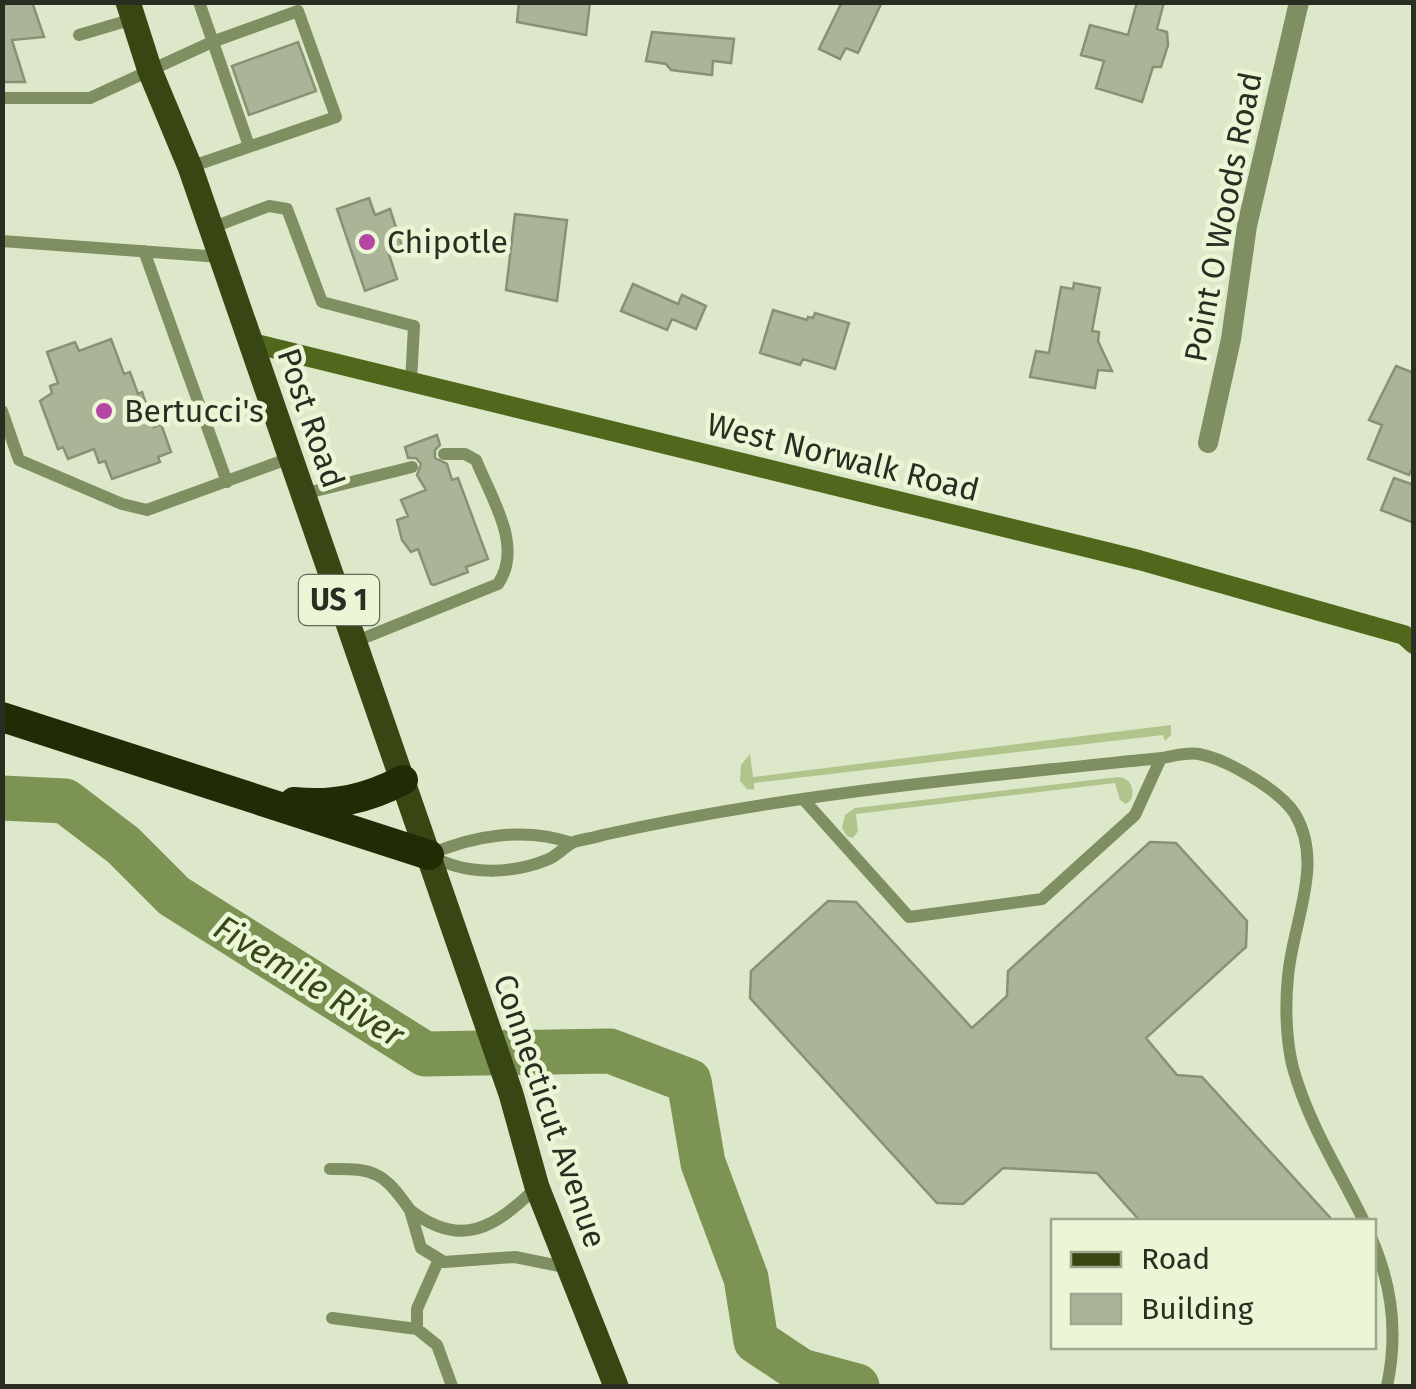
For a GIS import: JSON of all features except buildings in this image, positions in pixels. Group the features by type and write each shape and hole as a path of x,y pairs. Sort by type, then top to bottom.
{"highway":[{"path":"2,717 429,855"},
{"path":"222,789 320,804 357,799 403,780"}],"main road":[{"name":"Post Road","path":"130,11 190,167 429,855"},
{"name":"West Norwalk Road","path":"252,343 1139,560 1404,635 1414,644"},
{"name":"Connecticut Avenue","path":"429,855 511,1094 537,1187 616,1386"}],"street":[{"name":"Point O Woods Road","path":"1208,443 1231,339 1246,226 1299,2"}],"lane":[{"path":"199,2 249,146"},
{"path":"2,98 90,98 212,42 298,10 336,116 190,167"},
{"path":"79,36 130,11"},
{"path":"211,228 269,206 286,208 322,302 414,326 411,382"},
{"path":"2,241 221,257"},
{"path":"144,251 227,482"},
{"path":"2,411 19,460 122,504 147,510 290,458"},
{"path":"354,642 498,584 508,569 509,548 476,460 465,454 444,454"},
{"path":"303,494 412,467"},
{"path":"429,855 452,868 479,872 551,858 572,843 679,818 1198,754 1279,794 1293,810 1303,831 1307,865 1288,976 1292,1065 1304,1099 1325,1138 1388,1238"},
{"path":"804,800 908,917 1042,899 1136,816 1162,758"},
{"path":"429,855 450,846 524,834 549,835 572,843"},
{"path":"330,1169 360,1168 389,1180 410,1210 430,1226 471,1232 504,1218 537,1187"},
{"path":"410,1210 421,1248 440,1259 469,1262 514,1257 569,1268"},
{"path":"1387,1386 1404,1338 1405,1306 1393,1254"},
{"path":"417,1330 417,1309 440,1259"},
{"path":"332,1318 417,1330 437,1345 452,1386"}],"green space":[{"path":"1171,725 1171,735 1165,741 1163,735 754,783 754,790 740,781 741,765 750,754 753,777"},
{"path":"1126,779 1132,788 1131,800 1126,804 1120,800 1115,783 856,814 858,831 853,838 842,828 845,815 855,808"}],"waterway":[{"name":"Fivemile River","path":"2,798 65,801 123,845 174,896 425,1054 610,1051 689,1081 703,1163 746,1278 756,1341 801,1371 857,1386"}],"place":[{"name":"Chipotle","path":"367,242"},
{"name":"Bertucci's","path":"104,411"}]}
